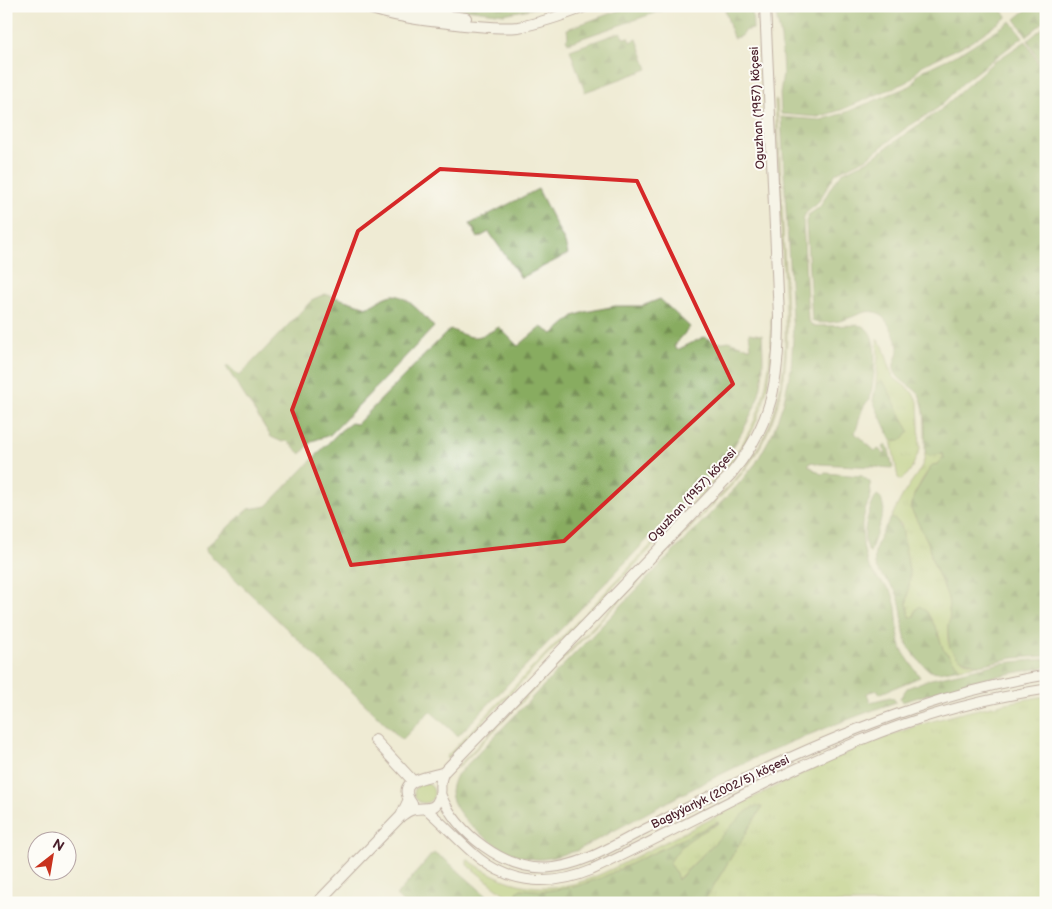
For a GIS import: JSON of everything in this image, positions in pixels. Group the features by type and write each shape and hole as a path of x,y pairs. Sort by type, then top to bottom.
{"main road":[{"path":"363,6 379,12 426,21 491,27 515,27 543,22 587,6"},
{"path":"390,6 442,15 514,21 541,16 570,6"},
{"name":"Oguzhan (1957) köçesi","path":"317,903 401,816 411,810 436,805 440,791 440,780 444,772 726,480 747,453 762,426 775,387 779,356 779,306 765,6"},
{"path":"375,740 413,781 444,772"},
{"path":"426,777 436,781 440,791"},
{"name":"Oguzhan (1957) köçesi","path":"401,816 409,799 408,788 413,781"},
{"path":"409,799 413,805 423,809"}],"street":[{"name":"Bagtyýarlyk (2002/5) köçesi","path":"440,791 451,813 472,837 499,856 514,863 535,867 564,865 607,849 791,756 878,720 964,692 1046,676"},
{"name":"Bagtyýarlyk (2002/5) köçesi","path":"423,809 481,860 499,871 530,880 562,880 592,870 800,767 860,740 940,712 1005,696 1046,689"}],"highlighted area":[{"path":"440,169 637,181 733,384 564,541 351,565 292,410 358,231"}],"green space":[{"path":"441,6 546,6 504,14"},
{"path":"631,6 675,6 568,43 566,39 568,37 567,29"},
{"path":"724,6 752,6 753,29 744,31 742,36 733,38"},
{"path":"776,6 999,6 1007,17 971,42 923,65 906,83 841,110 818,117 781,114 780,93 783,74 781,38"},
{"path":"1031,6 1046,6 1046,20 1027,36 1015,19"},
{"path":"1011,21 1023,37 967,79 938,108 906,128 867,158 836,173 817,204 806,213 803,219 808,320 814,326 858,325 866,328 871,335 875,357 870,399 862,410 855,433 875,451 879,449 883,454 886,453 883,447 886,445 893,468 812,462 808,465 821,474 862,476 870,482 871,495 862,525 863,545 867,563 877,578 892,592 902,650 920,677 879,694 878,690 867,693 870,702 890,697 896,702 755,758 576,851 546,859 534,859 505,850 480,834 460,813 451,792 455,777 737,486 756,463 773,432 783,404 791,369 793,337 781,117 821,120 844,113 910,86 922,71 960,53"},
{"path":"1046,25 1046,83 1039,62 1028,40"},
{"path":"621,32 623,38 628,37 630,42 637,39 648,69 585,92 570,50"},
{"path":"1026,41 1038,63 1046,90 1046,656 1013,658 979,665 959,658 950,648 948,597 932,560 928,542 911,509 914,495 932,465 938,464 944,456 941,454 929,456 925,452 925,421 920,397 895,372 894,363 898,353 898,346 891,328 883,317 875,312 868,312 835,322 820,323 812,321 806,222 808,215 820,207 831,187 842,173 872,158 939,111 991,64"},
{"path":"775,100 777,100 786,281 787,342 779,400 769,428 755,456 734,483 458,768 733,482 754,455 768,427 778,400 785,342"},
{"path":"538,189 565,243 568,254 521,278 489,232 478,238 470,224"},
{"path":"325,294 367,307 383,298 393,295 398,296 410,302 434,327 330,435 312,441 301,454 287,441 282,442 271,437 226,367 229,366 239,376 313,299"},
{"path":"660,299 690,327 674,346 677,350 704,337 716,343 729,341 751,348 749,333 762,335 762,380 759,395 751,414 727,457 458,736 430,711 402,740 206,551 206,547 248,509 267,506 340,431 351,423 357,424 450,329 470,337 475,337 499,327 518,346 541,327 553,334 574,316 585,312 615,306 642,306"},
{"path":"771,316 771,363 763,404 745,443 732,462 716,481 447,759 446,757 715,479 730,461 743,442 761,404 769,362"},
{"path":"877,339 883,346 893,377 911,391 918,401 920,449 910,472 901,480 898,478 891,440 897,441 882,381 876,384"},
{"path":"882,381 909,431 902,440 891,440 873,401 876,384"},
{"path":"925,452 929,456 941,454 945,456 928,471 922,480 914,495 911,509 928,542 932,560 948,597 950,619 948,641 964,661 979,665 960,668 943,649 937,630 927,612 916,609 914,617 910,617 907,604 910,576 901,524 891,518 921,466"},
{"path":"877,495 881,498 884,510 870,553 865,541 866,524"},
{"path":"891,518 897,521 902,529 910,576 907,604 910,617 914,617 916,609 920,606 927,612 937,630 943,649 960,668 939,672 930,671 916,658 908,645 904,635 899,598 894,588 877,569 874,558 881,534"},
{"path":"1046,659 1046,667 976,680 902,702 900,698 907,688 927,680 1001,663"},
{"path":"1046,696 1046,903 703,903 762,807 750,809 677,880 676,873 669,864 674,856 684,844 718,824 718,822 601,878 574,887 545,891 521,889 517,892 520,903 512,903 502,892 467,865 467,859 489,873 524,885 549,887 572,884 592,878 796,777 866,745 946,717"},
{"path":"420,783 428,783 434,789 434,797 428,803 420,803 414,797 414,789"},
{"path":"756,806 762,807 703,903 520,903 517,892 521,889 545,891 574,887 601,878 718,822 690,839 674,856 669,864 676,873 678,880 739,818"},
{"path":"435,853 447,861 495,903 403,903 396,896 431,855"}]}
